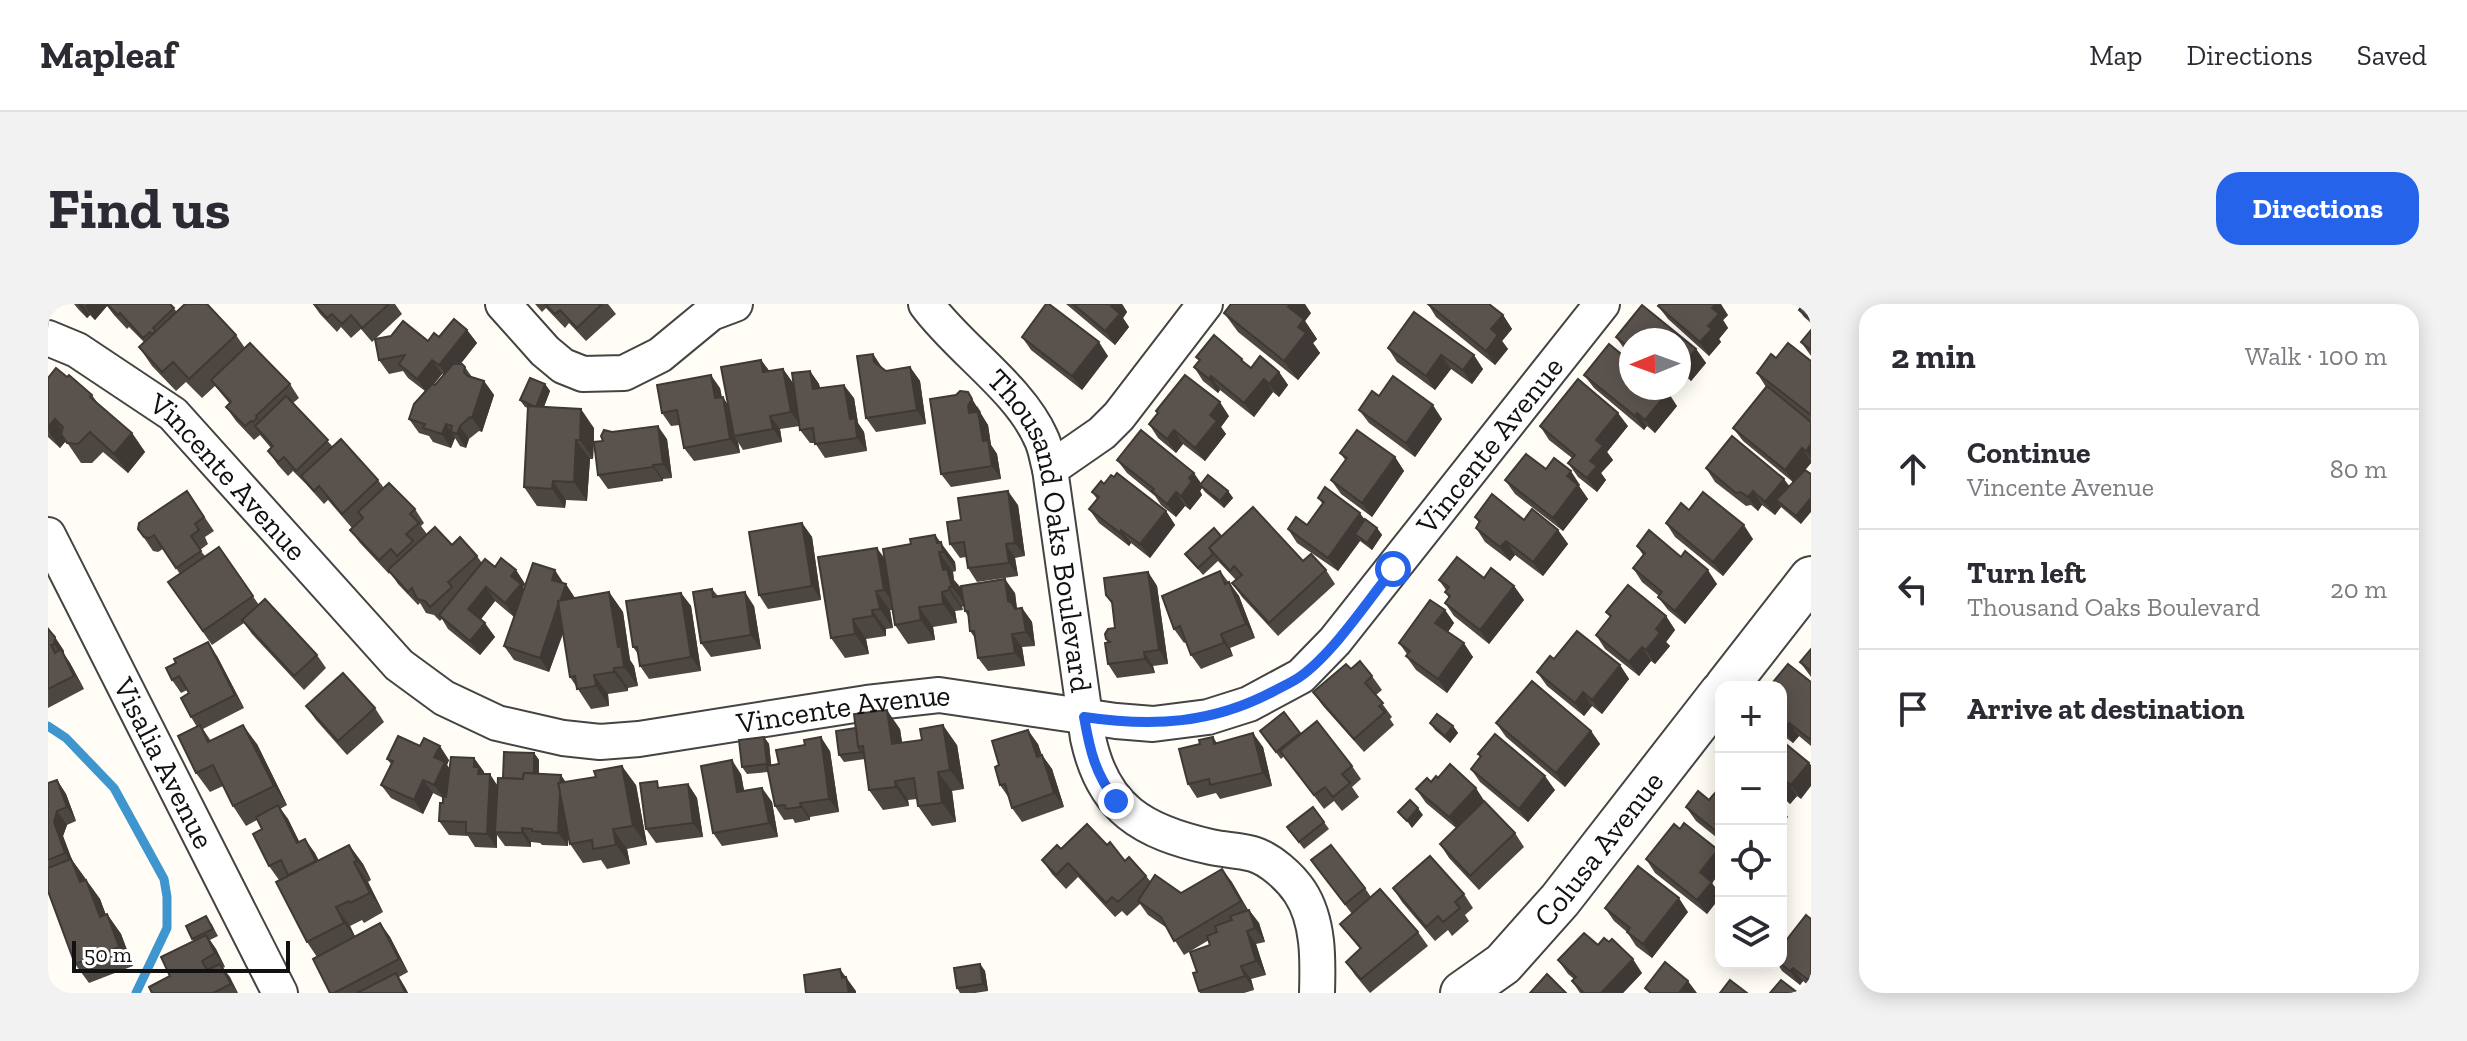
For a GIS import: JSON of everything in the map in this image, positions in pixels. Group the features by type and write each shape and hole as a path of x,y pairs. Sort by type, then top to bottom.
{"street":[{"path":"503,304 545,351 563,366 583,374 624,373 660,355 711,313 735,304"},
{"name":"Thousand Oaks Boulevard","path":"926,304 938,321 1019,403 1041,438 1050,469 1084,717 1092,760 1102,782 1131,817 1175,838 1255,854 1280,871 1300,893 1311,921 1318,950 1317,993"},
{"path":"1050,469 1102,433 1119,416 1205,304"},
{"name":"Vincente Avenue","path":"48,338 77,350 173,414 399,665 444,698 497,723 563,738 600,742 939,695 1153,724 1208,717 1249,704 1301,676 1335,641 1602,304"},
{"name":"Visalia Avenue","path":"48,535 280,993"},
{"path":"1731,681 1811,578"},
{"name":"Colusa Avenue","path":"1462,993 1503,964 1560,900 1715,701"}],"building":[{"path":"107,304 170,304 174,308 153,328 156,331 143,338"},
{"path":"185,304 207,304 236,335 189,379 173,362 162,372 139,347"},
{"path":"314,304 389,304 362,328 351,315 342,324 332,314 327,318"},
{"path":"545,304 602,304 577,328 560,310 555,314"},
{"path":"1046,304 1099,342 1072,376 1022,337"},
{"path":"1073,304 1113,304 1111,306 1120,314 1105,331"},
{"path":"1231,304 1290,304 1288,307 1304,319 1298,327 1306,333 1284,361 1224,313"},
{"path":"1428,304 1489,304 1503,315 1491,329 1498,335 1486,351"},
{"path":"1716,304 1712,308 1719,314 1708,326 1712,329 1700,342 1691,334 1691,328 1684,328 1658,306"},
{"path":"1803,304 1811,304 1810,319 1799,310"},
{"path":"1642,305 1670,328 1623,328"},
{"path":"1414,312 1474,355 1463,370 1441,355 1426,376 1388,348"},
{"path":"454,319 467,330 439,365 432,360 417,379 399,364 405,355 379,360 375,339 391,336 403,321 428,341 434,333 439,337"},
{"path":"1811,330 1811,350 1801,342"},
{"path":"1214,335 1251,368 1260,356 1279,372 1269,384 1264,379 1244,403 1211,376 1209,379 1194,367 1200,360 1196,357"},
{"path":"250,343 290,384 253,422 245,426 226,407 231,402 211,380"},
{"path":"1788,343 1811,361 1811,415 1757,373 1771,354 1776,358"},
{"path":"1609,344 1619,352 1619,400 1661,400 1645,420 1637,413 1635,416 1584,375"},
{"path":"873,354 874,362 886,371 910,367 917,410 866,418 857,356"},
{"path":"761,360 763,372 783,369 791,412 770,416 773,429 734,436 721,367"},
{"path":"453,364 462,364 468,376 484,381 472,418 460,426 457,434 451,432 452,426 446,424 442,434 423,428 425,424 409,419 414,404"},
{"path":"56,368 67,377 69,375 132,433 114,454 90,432 78,444 67,443 61,434 63,427 55,419 48,427 48,378"},
{"path":"810,371 813,389 844,385 850,419 855,418 857,438 815,444 813,428 800,430 792,373"},
{"path":"711,375 715,398 723,397 730,439 684,448 677,410 662,413 657,385"},
{"path":"1185,375 1220,402 1210,415 1217,421 1195,448 1174,430 1167,439 1149,424"},
{"path":"1393,376 1433,405 1406,443 1359,410 1372,391 1379,396"},
{"path":"530,378 545,384 536,407 520,400"},
{"path":"1578,379 1618,413 1596,440 1603,446 1590,461 1597,466 1587,478 1568,463 1575,455 1540,426"},
{"path":"1767,386 1811,422 1811,444 1806,451 1802,448 1785,470 1733,428"},
{"path":"960,391 968,392 972,399 968,406 969,413 978,412 983,441 988,440 992,466 941,474 930,399 956,395"},
{"path":"286,396 328,440 296,471 284,457 278,462 268,451 273,446 255,426"},
{"path":"528,406 581,409 574,482 553,481 552,489 524,487"},
{"path":"658,426 663,464 598,475 594,442 603,441 601,436 604,430 612,432"},
{"path":"1141,430 1194,473 1181,496 1176,492 1167,504 1152,491 1154,489 1117,460"},
{"path":"1357,430 1395,457 1362,503 1331,480 1347,458 1340,453"},
{"path":"1732,436 1784,479 1765,502 1753,491 1748,497 1741,492 1736,493 1706,468"},
{"path":"341,439 378,480 342,514 319,486 314,491 301,476"},
{"path":"1526,454 1546,469 1554,458 1571,471 1567,476 1578,485 1553,518 1505,480"},
{"path":"1805,470 1811,474 1811,498 1796,516 1776,500"},
{"path":"1117,473 1166,511 1140,544 1089,509 1099,497 1092,492 1101,481 1104,484"},
{"path":"1208,475 1228,491 1220,501 1200,485"},
{"path":"389,483 415,509 410,514 419,523 406,534 413,541 397,556 391,549 379,560 350,530 363,518 358,512"},
{"path":"1325,487 1360,513 1328,558 1288,529 1296,517 1307,525 1324,502 1318,498"},
{"path":"187,491 204,517 195,524 199,530 191,536 201,551 176,568 154,535 144,537 138,529 139,523"},
{"path":"1008,491 1015,543 1006,544 1009,563 968,568 964,542 950,544 947,522 961,520 958,498"},
{"path":"1703,492 1744,525 1713,562 1666,523 1681,503 1689,510"},
{"path":"1492,494 1524,520 1532,509 1558,530 1533,562 1506,541 1500,547 1476,528 1480,521 1475,517"},
{"path":"1253,507 1303,561 1311,554 1326,570 1269,623 1232,583 1242,575 1234,566 1230,571 1209,548"},
{"path":"1365,519 1377,528 1367,543 1355,534"},
{"path":"802,523 812,586 759,595 749,532"},
{"path":"435,527 452,545 460,537 477,556 448,582 452,587 430,607 425,601 417,599 412,588 408,592 388,570"},
{"path":"1214,528 1221,536 1209,548 1213,554 1198,568 1185,554"},
{"path":"1649,530 1681,557 1685,551 1708,570 1675,611 1658,597 1662,592 1633,568 1645,553 1637,546"},
{"path":"935,535 937,543 941,542 943,552 939,552 943,570 947,569 952,587 942,592 943,604 919,607 921,620 895,625 883,549 911,544 910,539"},
{"path":"219,547 253,596 203,631 168,582"},
{"path":"877,548 884,590 876,591 880,609 872,610 873,616 853,619 855,634 831,638 818,557"},
{"path":"1457,557 1484,578 1491,568 1514,586 1480,630 1445,603 1450,596 1445,592 1449,587 1439,580"},
{"path":"501,558 516,570 511,576 521,584 505,603 486,587 468,609 485,623 470,641 439,615 485,559 495,567"},
{"path":"533,563 555,570 552,580 566,584 540,658 504,646"},
{"path":"1220,571 1225,584 1229,582 1246,624 1221,634 1224,643 1191,655 1180,626 1174,629 1162,596"},
{"path":"1148,572 1159,650 1144,652 1145,659 1108,664 1105,643 1110,642 1105,634 1108,629 1115,628 1112,602 1106,595 1104,578"},
{"path":"1005,579 1008,601 1015,609 1022,608 1026,632 1012,634 1015,653 978,658 961,586"},
{"path":"1628,585 1666,616 1656,629 1660,633 1646,650 1642,647 1629,662 1596,635 1611,616 1606,612"},
{"path":"712,589 713,597 745,592 751,635 701,643 693,592"},
{"path":"609,592 624,667 594,675 596,686 577,689 575,676 570,677 558,601"},
{"path":"681,593 691,657 640,666 637,647 633,647 626,601"},
{"path":"265,599 317,655 294,676 242,620"},
{"path":"1430,600 1445,610 1435,623 1464,643 1438,679 1406,656 1410,651 1399,643"},
{"path":"48,629 55,637 51,645 55,653 61,649 74,676 48,689"},
{"path":"1577,631 1620,665 1592,700 1583,692 1575,703 1537,672 1550,656 1554,659"},
{"path":"208,642 235,695 191,717 181,698 189,693 179,676 172,680 166,668 176,663 174,659"},
{"path":"1811,649 1811,671 1800,662"},
{"path":"1360,661 1372,676 1365,683 1383,703 1379,706 1385,712 1354,739 1313,692 1346,664 1351,669"},
{"path":"1788,664 1811,682 1811,740 1789,723 1787,726 1787,681 1774,681"},
{"path":"343,673 375,708 338,741 306,706"},
{"path":"1532,681 1591,731 1556,773 1496,723"},
{"path":"887,710 892,744 922,740 920,729 943,725 950,770 938,772 942,803 918,806 914,778 895,781 896,787 869,790 863,746 858,747 854,714"},
{"path":"1284,712 1300,733 1276,752 1260,731"},
{"path":"1437,714 1453,726 1445,736 1430,723"},
{"path":"1317,721 1352,766 1342,774 1350,783 1333,797 1325,787 1314,795 1280,751"},
{"path":"200,725 208,742 243,725 274,786 233,806 213,765 196,773 178,736"},
{"path":"856,728 858,747 862,752 839,755 836,731"},
{"path":"1028,730 1037,757 1042,755 1054,793 1012,808 1005,784 1000,785 995,767 999,765 992,741"},
{"path":"1253,733 1263,773 1210,785 1209,779 1188,784 1179,749 1200,744 1199,740 1213,737 1214,744"},
{"path":"1495,734 1545,776 1519,809 1471,769 1481,756 1478,754"},
{"path":"398,736 420,746 424,738 440,746 434,757 445,762 434,785 423,780 414,800 381,785 393,761 387,759"},
{"path":"764,737 767,764 742,767 739,740"},
{"path":"821,737 829,799 800,803 801,807 786,809 785,805 775,806 767,766 779,764 776,750 805,745 804,740"},
{"path":"1787,745 1809,763 1791,785 1787,782"},
{"path":"504,752 534,753 534,773 524,773 523,779 503,778"},
{"path":"451,757 474,758 474,767 479,767 478,774 490,774 487,834 466,833 466,822 439,821 440,803 443,803 443,796 446,797"},
{"path":"732,760 737,792 762,788 769,823 713,833 701,766"},
{"path":"1450,764 1476,788 1449,817 1416,789 1427,778 1431,782 1436,776 1438,778"},
{"path":"622,766 633,826 613,829 616,845 593,849 592,840 570,844 558,783 596,777 594,771"},
{"path":"524,773 561,775 558,783 558,833 522,828 522,833 495,832 498,778 523,779"},
{"path":"57,780 67,807 57,811 54,822 65,853 48,860 48,783"},
{"path":"657,781 658,788 688,784 693,823 646,829 640,783"},
{"path":"1698,791 1709,800 1715,793 1715,830 1686,807"},
{"path":"1410,800 1418,808 1407,821 1398,812"},
{"path":"1484,801 1515,833 1470,876 1440,844"},
{"path":"278,805 297,843 305,839 316,861 288,875 281,860 269,866 253,834 262,829 256,817"},
{"path":"1313,807 1324,822 1299,842 1287,827"},
{"path":"1684,823 1715,848 1715,854 1700,872 1712,882 1697,900 1646,859 1674,824 1680,829"},
{"path":"1087,824 1107,845 1110,842 1125,861 1129,857 1146,876 1118,902 1112,897 1106,903 1068,863 1056,875 1042,860 1057,845 1061,849"},
{"path":"349,845 370,893 336,907 344,923 307,942 276,882"},
{"path":"1331,845 1365,888 1345,904 1311,860"},
{"path":"1430,856 1464,894 1455,902 1460,908 1443,922 1438,916 1426,927 1393,888"},
{"path":"71,859 80,882 86,880 100,917 107,914 119,947 75,964 48,891 48,868"},
{"path":"1638,866 1679,898 1643,944 1627,932 1630,928 1605,908"},
{"path":"1222,869 1241,901 1174,941 1161,917 1138,901 1155,875 1181,893"},
{"path":"1380,889 1418,932 1361,979 1346,962 1361,948 1340,924"},
{"path":"1249,910 1255,928 1247,931 1256,961 1241,966 1245,976 1199,991 1190,952 1210,945 1207,936 1217,932 1215,926 1232,920 1230,916"},
{"path":"1806,915 1811,919 1811,982 1793,968 1790,971 1787,969 1787,939"},
{"path":"206,916 213,929 192,939 186,926"},
{"path":"380,923 399,959 330,993 313,959"},
{"path":"1584,933 1598,945 1604,938 1609,942 1612,939 1633,959 1601,993 1584,993 1572,981 1576,977 1558,960"},
{"path":"206,935 215,953 202,961 207,970 220,964 231,984 213,993 152,993 149,987 170,976 161,957"},
{"path":"1665,962 1688,981 1679,993 1651,993 1645,988"},
{"path":"980,964 983,984 957,988 954,968"},
{"path":"840,969 842,978 846,977 849,993 806,993 804,975"},
{"path":"396,973 404,993 357,993"},
{"path":"1547,974 1566,993 1530,993"},
{"path":"1730,980 1747,993 1720,993"},
{"path":"1781,980 1798,993 1770,993"}],"waterway":[{"path":"48,726 66,738 114,788 164,879 167,928 136,993"}],"route":[{"path":"1116,801 1102,782 1092,760 1084,717 1153,724 1208,717 1249,704 1301,676 1335,641 1393,569"}]}
